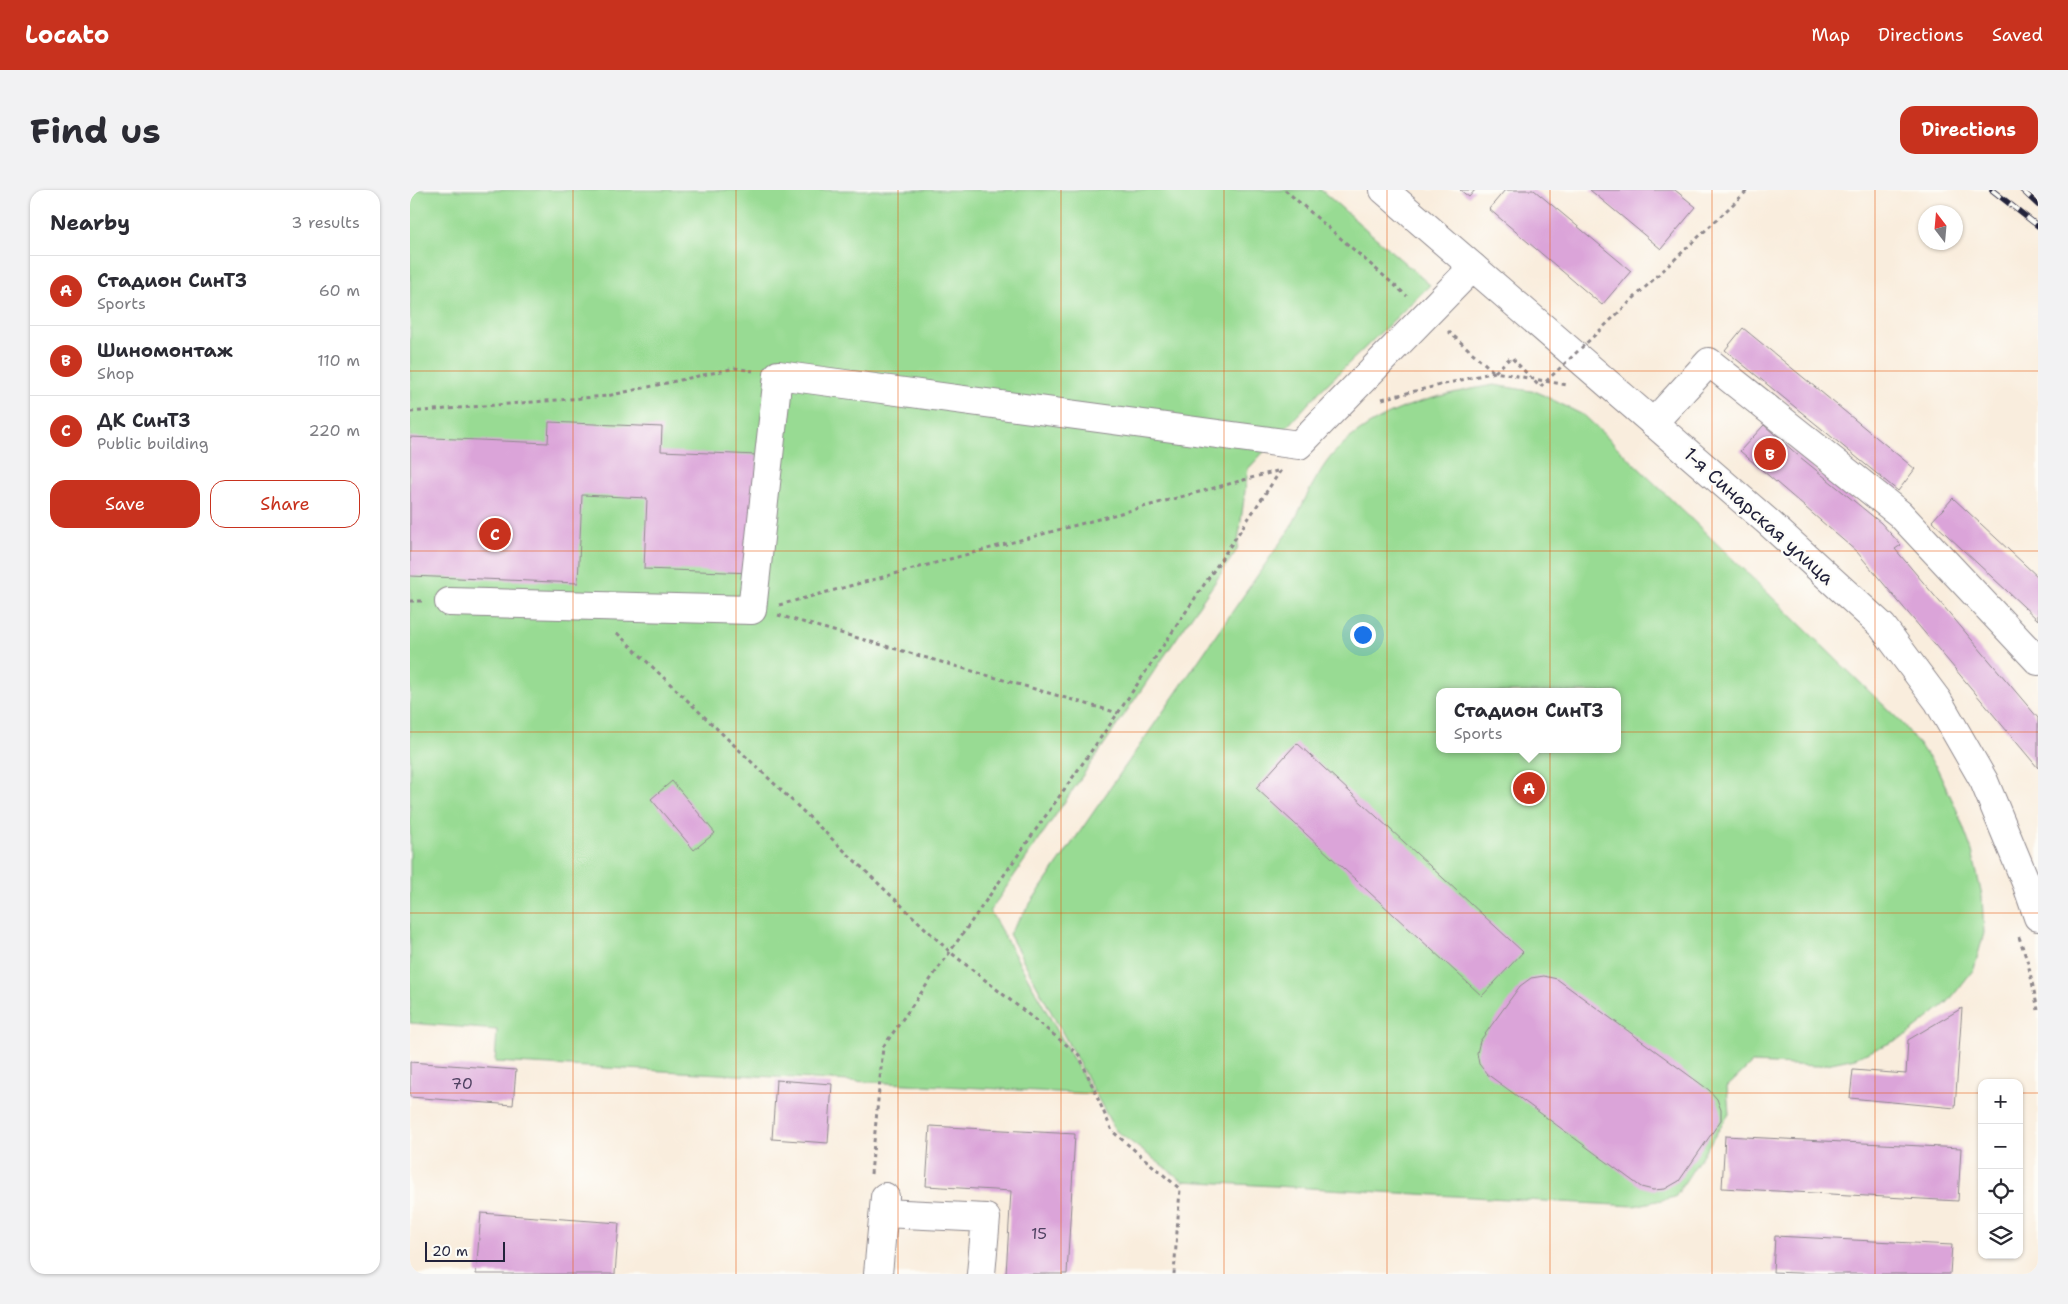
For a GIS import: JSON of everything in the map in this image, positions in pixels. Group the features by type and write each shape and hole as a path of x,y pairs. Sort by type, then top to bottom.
{"street":[{"name":"1-я Синарская улица","path":"1384,190 1768,522 1882,626 1938,701 1984,781 2027,885 2038,917"},
{"path":"449,602 752,610 778,375 1299,446 1473,267"},
{"path":"1653,422 1709,362 1900,514 2038,661"},
{"path":"878,1274 880,1195 986,1218 981,1274"}],"path":[{"path":"1285,190 1412,300"},
{"path":"1495,372 1511,356 1540,387 1748,190"},
{"path":"1442,326 1495,372"},
{"path":"1376,401 1495,372 1570,385"},
{"path":"772,608 1281,470 1118,713 883,1047 880,1195"},
{"path":"772,613 1118,713"},
{"path":"616,633 950,952 1079,1055 1112,1131 1180,1189 1174,1274"},
{"path":"2018,936 2028,963 2038,1010"}],"green space":[{"path":"410,190 1321,190 1430,285 1319,392 1248,469 1237,550 990,911 1093,1094 495,1062 497,1030 410,1023"},
{"path":"1494,385 1537,392 1585,416 1903,724 1937,768 1956,808 1972,851 1982,896 1984,933 1974,969 1948,1002 1906,1036 1855,1058 1817,1066 1752,1063 1727,1087 1729,1114 1675,1197 1634,1206 1183,1181 1115,1130 1009,934 1291,527 1316,478 1328,460 1368,425 1408,406 1450,394"}],"building":[{"path":"1460,190 1475,190 1469,197"},
{"path":"1505,190 1534,190 1631,271 1602,305 1489,209"},
{"path":"1590,190 1675,190 1696,207 1661,249"},
{"path":"1743,328 1915,469 1898,491 1725,350"},
{"path":"549,422 662,427 661,451 758,455 753,573 644,569 647,498 582,495 578,583 410,576 410,437 548,443"},
{"path":"1764,425 1881,523 1901,545 1895,549 2038,718 2038,768 1857,552 1740,451"},
{"path":"1953,498 2038,577 2038,620 1932,521"},
{"path":"1297,743 1523,952 1482,996 1256,788"},
{"path":"672,781 715,833 694,850 651,799"},
{"path":"1544,976 1557,979 1709,1090 1717,1099 1721,1110 1721,1120 1679,1181 1665,1189 1653,1190 1641,1187 1487,1074 1479,1064 1477,1053 1480,1041 1520,986 1531,978"},
{"path":"1962,1008 1955,1108 1850,1098 1853,1070 1906,1074 1908,1040"},
{"path":"410,1062 516,1070 513,1105 410,1097"},
{"path":"776,1080 832,1084 828,1143 772,1139"},
{"path":"930,1126 1075,1134 1067,1274 1006,1274 1011,1191 926,1186"},
{"path":"1725,1136 1961,1148 1958,1201 1722,1188"},
{"path":"481,1213 619,1223 615,1274 476,1274"},
{"path":"1775,1236 1952,1245 1950,1274 1773,1272"}],"railway":[{"path":"1992,190 2038,226"},
{"path":"2022,190 2038,205"}],"place":[{"name":"Шиномонтаж","path":"1770,454"},
{"name":"ДК СинТЗ","path":"495,534"},
{"name":"Стадион СинТЗ","path":"1529,788"}]}
